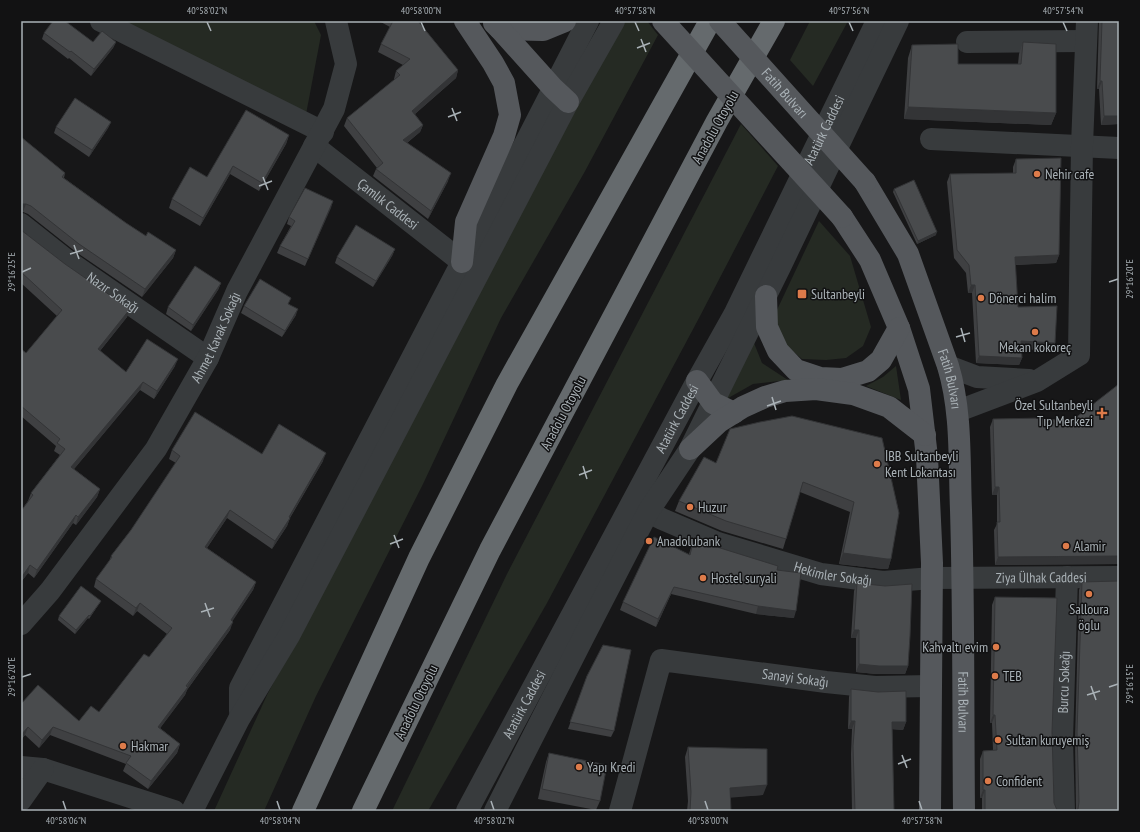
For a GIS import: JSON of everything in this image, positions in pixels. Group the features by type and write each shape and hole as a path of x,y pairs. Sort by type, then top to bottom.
{"highway":[{"path":"303,811 419,558 507,384 710,21"},
{"name":"Anadolu Otoyolu","path":"363,811 490,550 717,121 774,21"}],"main road":[{"path":"462,262 466,222 504,136 510,115 504,83 493,63 465,21"},
{"path":"496,25 542,30 565,21"},
{"path":"663,21 842,218 870,260 899,328 919,389 927,457 932,563 930,811"},
{"name":"Fatih Bulvarı","path":"720,21 865,182 908,254 953,382 958,411 963,578 964,811"},
{"path":"496,25 560,95"},
{"path":"766,296 767,327 778,351 796,370 820,378 842,379 868,371 882,360 899,328"},
{"path":"697,381 713,403 734,413"},
{"path":"690,449 720,422 743,407 765,397 785,391 816,389 853,394 889,407 925,435"}],"street":[{"name":"Çamlık Caddesi","path":"101,21 318,139 462,262"},
{"name":"Ahmet Kavak Sokağı","path":"21,624 50,591 156,449 208,358 237,292 334,109 346,64 336,21"},
{"path":"192,811 239,719 290,634 560,95 588,21"},
{"path":"239,719 240,688 462,262 560,95 614,21"},
{"name":"Atatürk Caddesi","path":"467,811 697,381 734,315 876,21"},
{"name":"Atatürk Caddesi","path":"495,811 648,512 690,449 766,296 898,21"},
{"path":"958,411 1037,381 1079,355 1082,146 1086,31 967,42"},
{"path":"931,139 1119,148"},
{"name":"Nazır Sokağı","path":"21,224 69,262 208,358"},
{"path":"948,366 977,377 1037,381"},
{"name":"Hekimler Sokağı","path":"648,512 718,543 821,574 883,582 932,578 963,578"},
{"name":"Burcu Sokağı","path":"1064,811 1062,740 1067,577"},
{"name":"Ziya Ülhak Caddesi","path":"963,578 1119,577"},
{"name":"Sanayi Sokağı","path":"620,811 661,660 875,688 930,686"},
{"path":"21,767 43,769 174,811"},
{"path":"21,800 43,769"}],"shaded area":[{"path":"127,21 314,21 321,35 304,125 126,24"},
{"path":"625,21 647,21 658,35 584,173 501,318 423,484 316,696 264,811 214,811 267,695 388,466 548,155"},
{"path":"810,21 848,21 813,86 790,60"},
{"path":"741,124 778,166 547,603 428,811 392,811 507,574"},
{"path":"819,221 850,256 871,327 863,346 846,358 826,360 802,359 789,348 779,335 776,312"},
{"path":"752,338 762,363 788,380 753,384 723,401"},
{"path":"896,366 901,400 866,386 883,377"}],"building":[{"path":"53,21 65,21 93,42 102,31 116,42 94,69 44,33"},
{"path":"393,21 418,21 458,70 412,111 423,125 403,140 451,173 431,211 376,169 383,163 347,118 400,75 396,71 410,59 381,44"},
{"path":"1102,21 1119,21 1119,116 1104,116 1102,81 1100,81"},
{"path":"1023,42 1056,44 1056,113 908,107 912,45 958,44 958,64 1021,64"},
{"path":"75,98 111,122 92,150 56,127"},
{"path":"246,110 289,135 262,183 233,166 203,218 172,199 190,167 207,177"},
{"path":"21,137 65,173 62,177 146,236 148,232 176,250 145,289 79,244 31,206 21,204"},
{"path":"1061,158 1059,255 1015,257 1018,307 1057,306 1055,343 1021,341 1022,358 979,356 975,285 971,285 969,265 957,250 950,174 1016,173 1016,159"},
{"path":"914,180 937,232 918,241 894,189"},
{"path":"305,188 333,201 308,259 280,246 295,221 289,217"},
{"path":"356,225 395,249 376,281 337,257"},
{"path":"21,230 65,264 130,309 98,349 126,372 147,339 178,359 157,391 143,382 71,467 100,489 78,517 76,515 37,570 30,565 21,578 21,511 33,495 31,493 65,449 57,443 60,439 21,406 21,349 26,353 62,310 21,272"},
{"path":"195,266 221,283 193,325 168,307"},
{"path":"260,279 291,298 288,304 298,309 285,331 244,306"},
{"path":"1119,384 1119,556 998,557 997,522 1000,522 999,487 995,487 993,419 1074,419"},
{"path":"195,412 262,454 279,424 326,453 289,517 290,518 275,541 230,510 205,547 256,582 231,620 233,622 158,727 180,744 151,781 126,763 131,756 53,727 42,740 28,727 21,735 21,704 38,685 79,721 91,706 99,712 144,654 149,657 172,628 140,603 136,608 96,579 131,530 180,456 172,450"},
{"path":"792,416 882,438 899,513 891,559 843,553 854,502 803,482 786,539 726,521 679,501 704,457 716,463 730,429"},
{"path":"654,537 690,555 694,538 717,547 778,566 777,570 801,573 796,611 758,606 674,587 658,619 623,602"},
{"path":"1119,581 1119,811 1075,811 1078,809 1079,802 1077,732 1082,582"},
{"path":"857,583 885,586 912,584 908,666 859,664 859,630 854,630"},
{"path":"81,586 101,601 90,616 89,615 76,630 59,616"},
{"path":"995,597 1057,598 1052,732 1054,803 1058,811 985,811 985,790 983,790 983,751 997,750 995,715 993,715"},
{"path":"603,645 631,650 614,731 570,722 587,676"},
{"path":"851,689 878,692 906,691 906,722 892,722 894,811 855,811 853,746 855,721 851,721"},
{"path":"688,747 767,749 767,785 730,788 731,811 690,811 691,792"},
{"path":"549,753 607,765 600,801 542,789"}],"place":[{"name":"Nehir cafe","path":"1037,174"},
{"name":"Sultanbeyli","path":"802,294"},
{"name":"Dönerci halim","path":"981,298"},
{"name":"Mekan kokoreç","path":"1035,332"},
{"name":"Özel Sultanbeyli Tıp Merkezi","path":"1102,413"},
{"name":"İBB Sultanbeyli Kent Lokantası","path":"877,464"},
{"name":"Huzur","path":"690,507"},
{"name":"Anadolubank","path":"649,541"},
{"name":"Alamir","path":"1066,546"},
{"name":"Hostel suryali","path":"703,578"},
{"name":"Salloura öglu","path":"1089,594"},
{"name":"Kahvaltı evim","path":"996,647"},
{"name":"TEB","path":"995,676"},
{"name":"Sultan kuruyemiş","path":"998,740"},
{"name":"Hakmar","path":"123,746"},
{"name":"Yapı Kredi","path":"579,767"},
{"name":"Confident","path":"988,781"}]}
